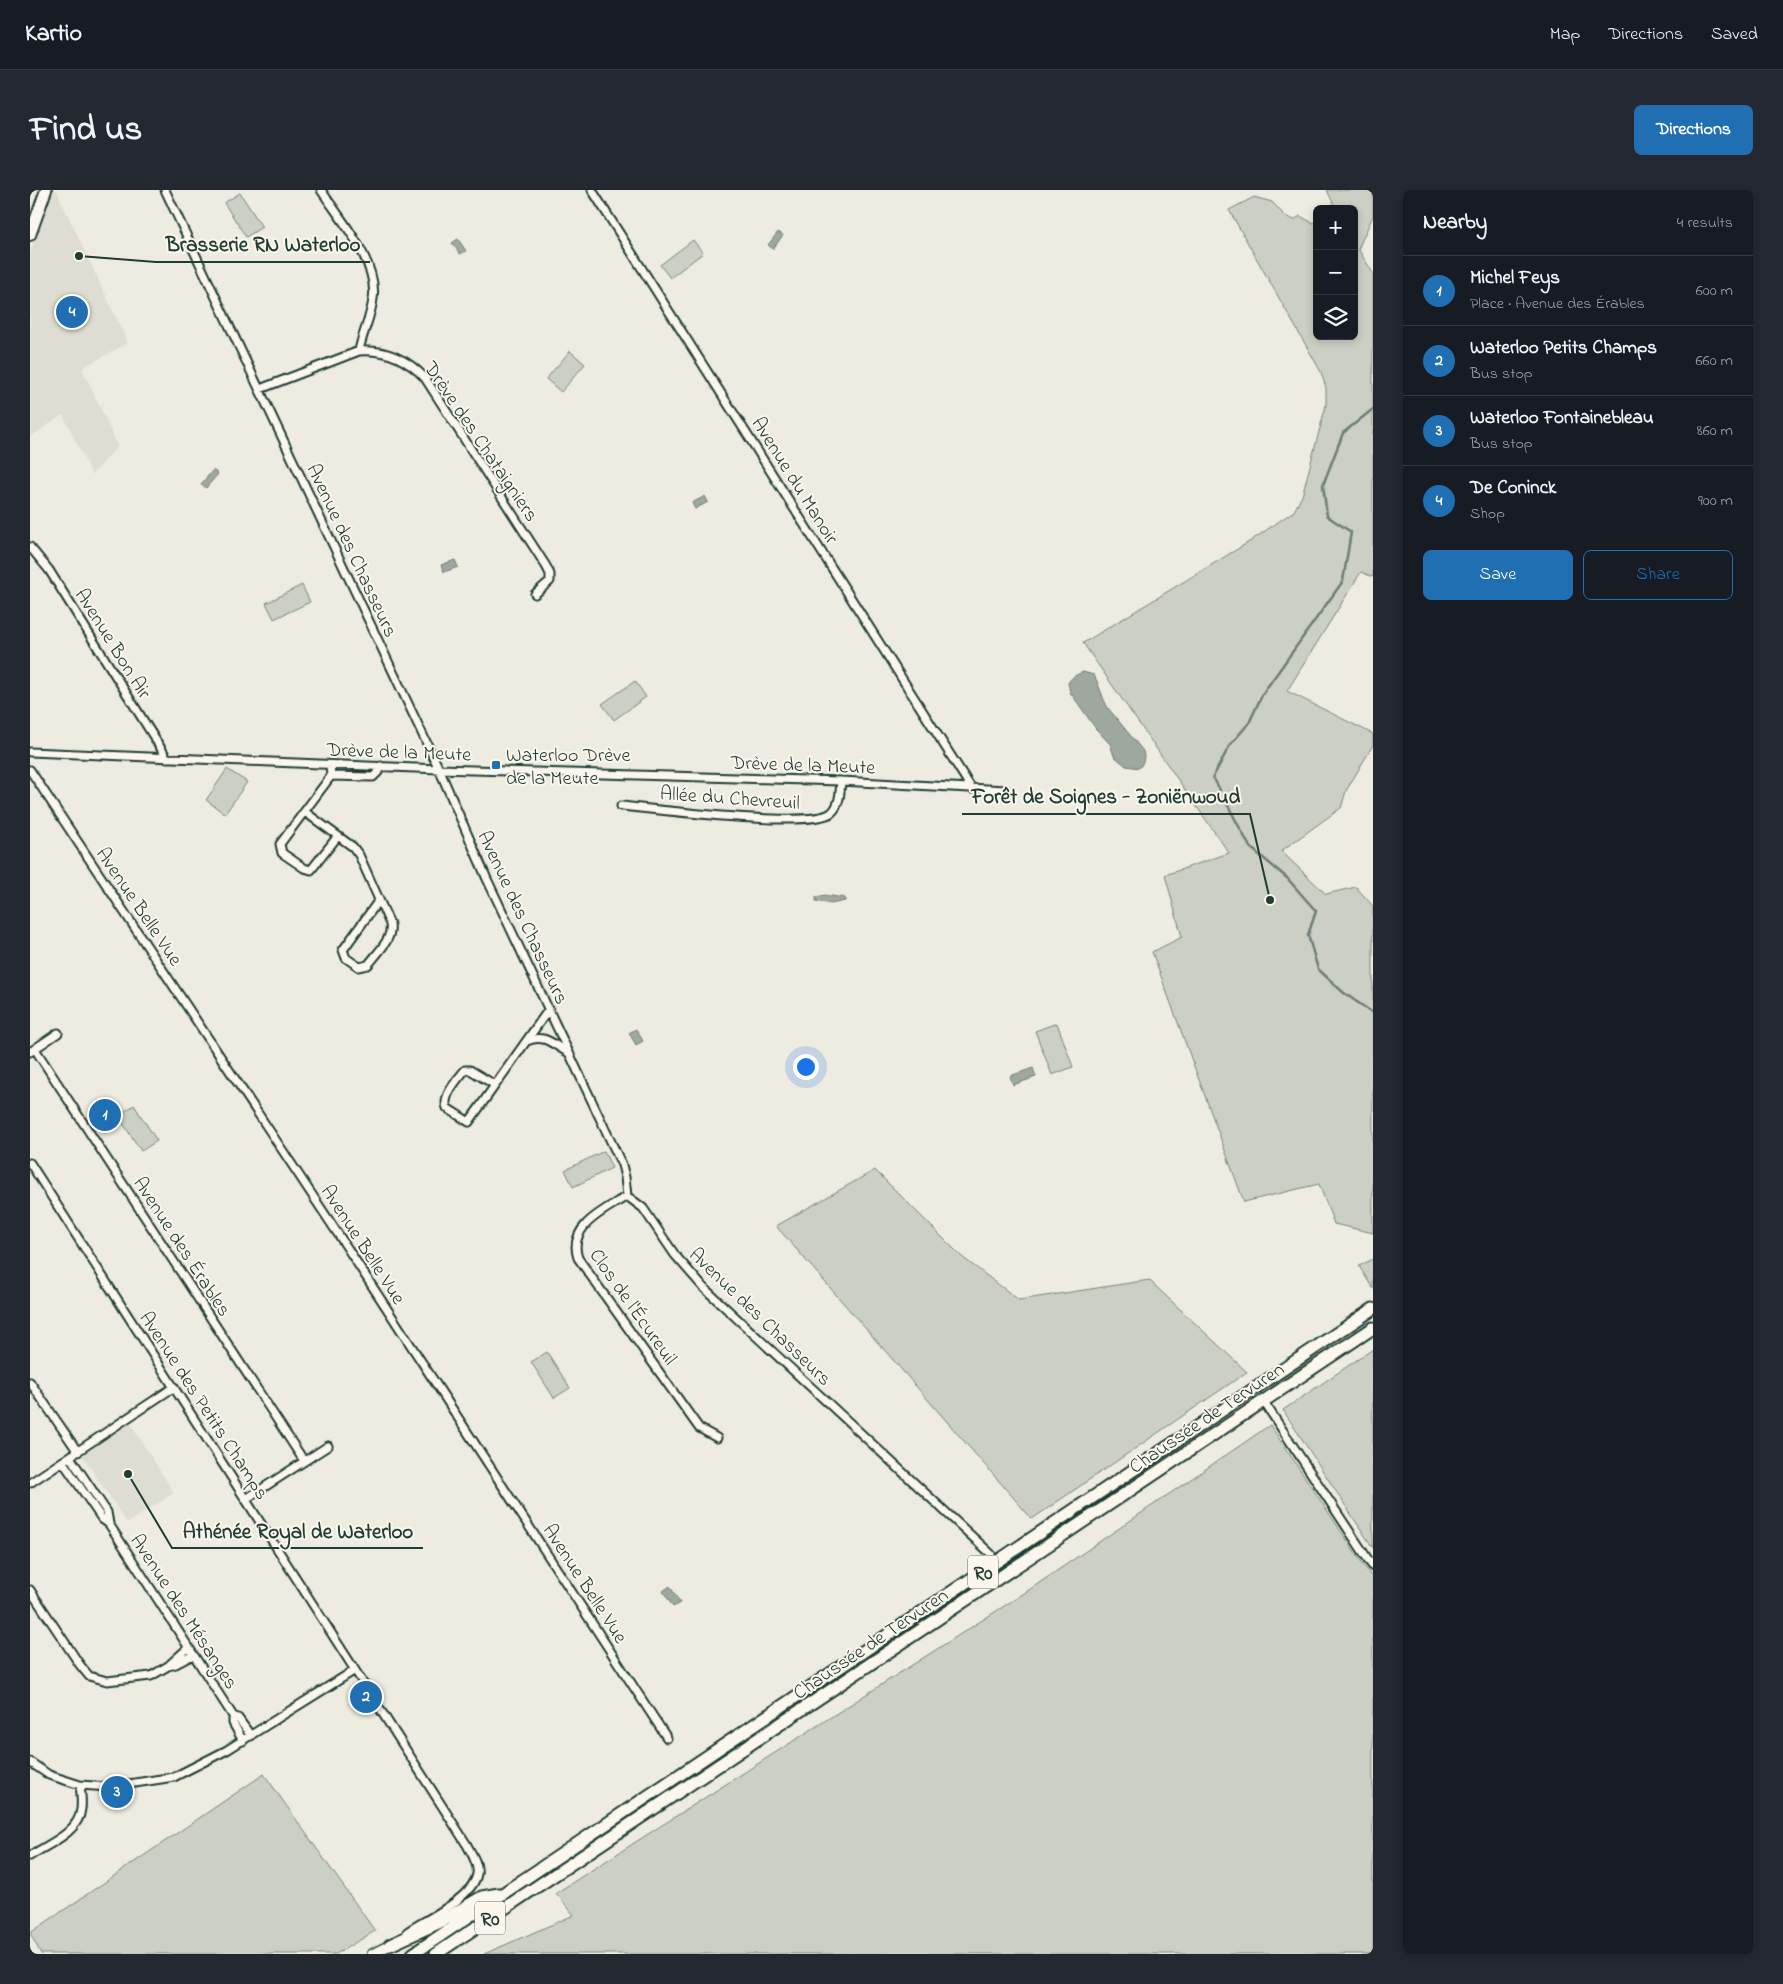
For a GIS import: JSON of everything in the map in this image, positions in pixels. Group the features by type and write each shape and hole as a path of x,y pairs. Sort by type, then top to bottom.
{"highway":[{"name":"Chaussée de Tervuren","path":"503,1894 1373,1310"},
{"name":"Chaussée de Tervuren","path":"436,1954 1373,1328"},
{"path":"390,1946 438,1923 482,1897 503,1894"},
{"name":"R0","path":"414,1954 503,1894"}],"main road":[{"path":"30,235 46,190"}],"street":[{"name":"Avenue des Chasseurs","path":"165,190 439,769 487,879 622,1165 627,1196 643,1208 675,1256 703,1287 991,1554"},
{"path":"322,190 357,245 373,279 374,297 359,351"},
{"name":"Avenue du Manoir","path":"592,190 972,788"},
{"name":"Drève des Chataigniers","path":"260,390 359,351 372,350 387,353 415,368 425,378 546,566 550,574 550,581 535,594"},
{"name":"Avenue Bon Air","path":"30,548 48,570 167,758"},
{"name":"Drève de la Meute","path":"30,752 439,769 841,781 1006,790"},
{"path":"330,765 331,776 306,812 299,818 280,844 282,853 304,868 311,870 338,836"},
{"path":"331,776 373,777 381,766"},
{"name":"Avenue Belle Vue","path":"30,770 346,1246 667,1738"},
{"name":"Allée du Chevreuil","path":"621,806 785,820 822,817 830,814 838,804 841,781"},
{"path":"306,812 353,847 359,855 379,900 391,930 368,965 359,967 346,958 343,950 379,900"},
{"path":"495,1085 470,1070 465,1070 445,1098 445,1105 469,1122 549,1009"},
{"name":"Avenue des Érables","path":"58,1034 33,1051 304,1461"},
{"path":"527,1042 536,1038 544,1038 569,1053"},
{"path":"30,1176 32,1166"},
{"name":"Avenue des Petits Champs","path":"32,1166 467,1845 477,1865 478,1873 467,1892 390,1946"},
{"name":"Clos de l'Écureuil","path":"627,1196 586,1223 580,1231 575,1250 578,1258 699,1428 717,1438"},
{"path":"30,1382 78,1452"},
{"path":"30,1483 174,1387"},
{"path":"1264,1402 1373,1567"},
{"path":"246,1499 328,1446"},
{"name":"Avenue des Mésanges","path":"70,1457 106,1512 109,1524 233,1716 238,1718 251,1736"},
{"name":"Avenue des Mésanges","path":"63,1462 102,1519 109,1524"},
{"path":"30,1590 89,1676 107,1681 152,1676 168,1666 189,1647"},
{"path":"168,1666 194,1655"},
{"path":"30,1762 49,1774 80,1785 109,1787 174,1777 243,1741 354,1670"},
{"name":"Avenue des Mésanges","path":"233,1716 233,1723 243,1741"},
{"path":"30,1856 70,1831 78,1823 81,1809 80,1785"},
{"path":"372,1954 390,1946"}],"shaded area":[{"path":"53,190 56,190 128,343 82,368 118,446 92,475 63,415 30,437 30,252"},
{"path":"1327,190 1373,190 1373,216 1358,249 1358,205 1334,205"},
{"path":"240,193 262,227 246,237 224,203"},
{"path":"1254,197 1272,202 1285,216 1294,220 1300,216 1313,223 1313,340 1358,340 1358,249 1373,273 1373,577 1361,572 1287,691 1373,734 1373,745 1346,791 1341,808 1281,851 1326,894 1356,887 1373,906 1373,1233 1334,1224 1319,1184 1244,1202 1152,952 1182,937 1165,875 1229,853 1083,643 1249,542 1294,511 1302,496 1326,405 1326,388 1321,372 1229,210"},
{"path":"778,232 783,235 773,249 768,245"},
{"path":"458,239 466,251 460,254 452,243"},
{"path":"693,240 703,253 670,278 660,265"},
{"path":"570,351 585,364 561,392 546,379"},
{"path":"213,470 218,474 206,488 201,484"},
{"path":"705,496 708,502 695,509 692,503"},
{"path":"455,560 458,567 444,572 441,565"},
{"path":"302,585 310,602 274,619 266,603"},
{"path":"1083,672 1094,675 1108,708 1143,751 1144,760 1139,768 1126,766 1114,756 1110,744 1096,729 1070,692 1068,683 1074,676"},
{"path":"635,681 646,697 614,720 602,704"},
{"path":"227,769 247,782 225,814 206,800"},
{"path":"825,895 845,898 845,901 831,904 816,901 816,897"},
{"path":"1057,1023 1073,1067 1052,1075 1035,1031"},
{"path":"636,1029 643,1041 636,1045 629,1033"},
{"path":"1033,1068 1036,1077 1013,1085 1010,1076"},
{"path":"134,1105 157,1141 141,1151 118,1116"},
{"path":"604,1151 612,1168 573,1187 565,1170"},
{"path":"875,1170 962,1257 1019,1300 1149,1280 1247,1372 1032,1519 776,1226"},
{"path":"1373,1259 1373,1289 1359,1266"},
{"path":"1373,1349 1373,1548 1283,1410"},
{"path":"547,1352 570,1388 554,1398 531,1362"},
{"path":"130,1423 174,1493 127,1523 82,1455"},
{"path":"1270,1425 1373,1579 1373,1954 484,1954 574,1915 556,1893 1023,1594"},
{"path":"670,1586 680,1603 673,1607 663,1591"},
{"path":"264,1774 375,1931 336,1954 41,1954 30,1933"}],"waterway":[{"path":"1220,790 1213,777 1230,745 1249,723 1263,693 1343,581 1351,532 1327,516 1323,485 1343,433 1373,409"},
{"path":"1226,802 1250,847 1287,878 1316,911 1308,935 1318,969 1344,993 1373,1013"}],"place":[{"name":"Brasserie RN Waterloo","path":"79,256"},
{"name":"De Coninck","path":"72,312"},
{"name":"Waterloo Drève de la Meute","path":"496,765"},
{"name":"Forêt de Soignes - Zoniënwoud","path":"1270,900"},
{"name":"Michel Feys","path":"105,1115"},
{"name":"Athénée Royal de Waterloo","path":"128,1474"},
{"name":"Waterloo Petits Champs","path":"366,1697"},
{"name":"Waterloo Fontainebleau","path":"117,1792"}]}
